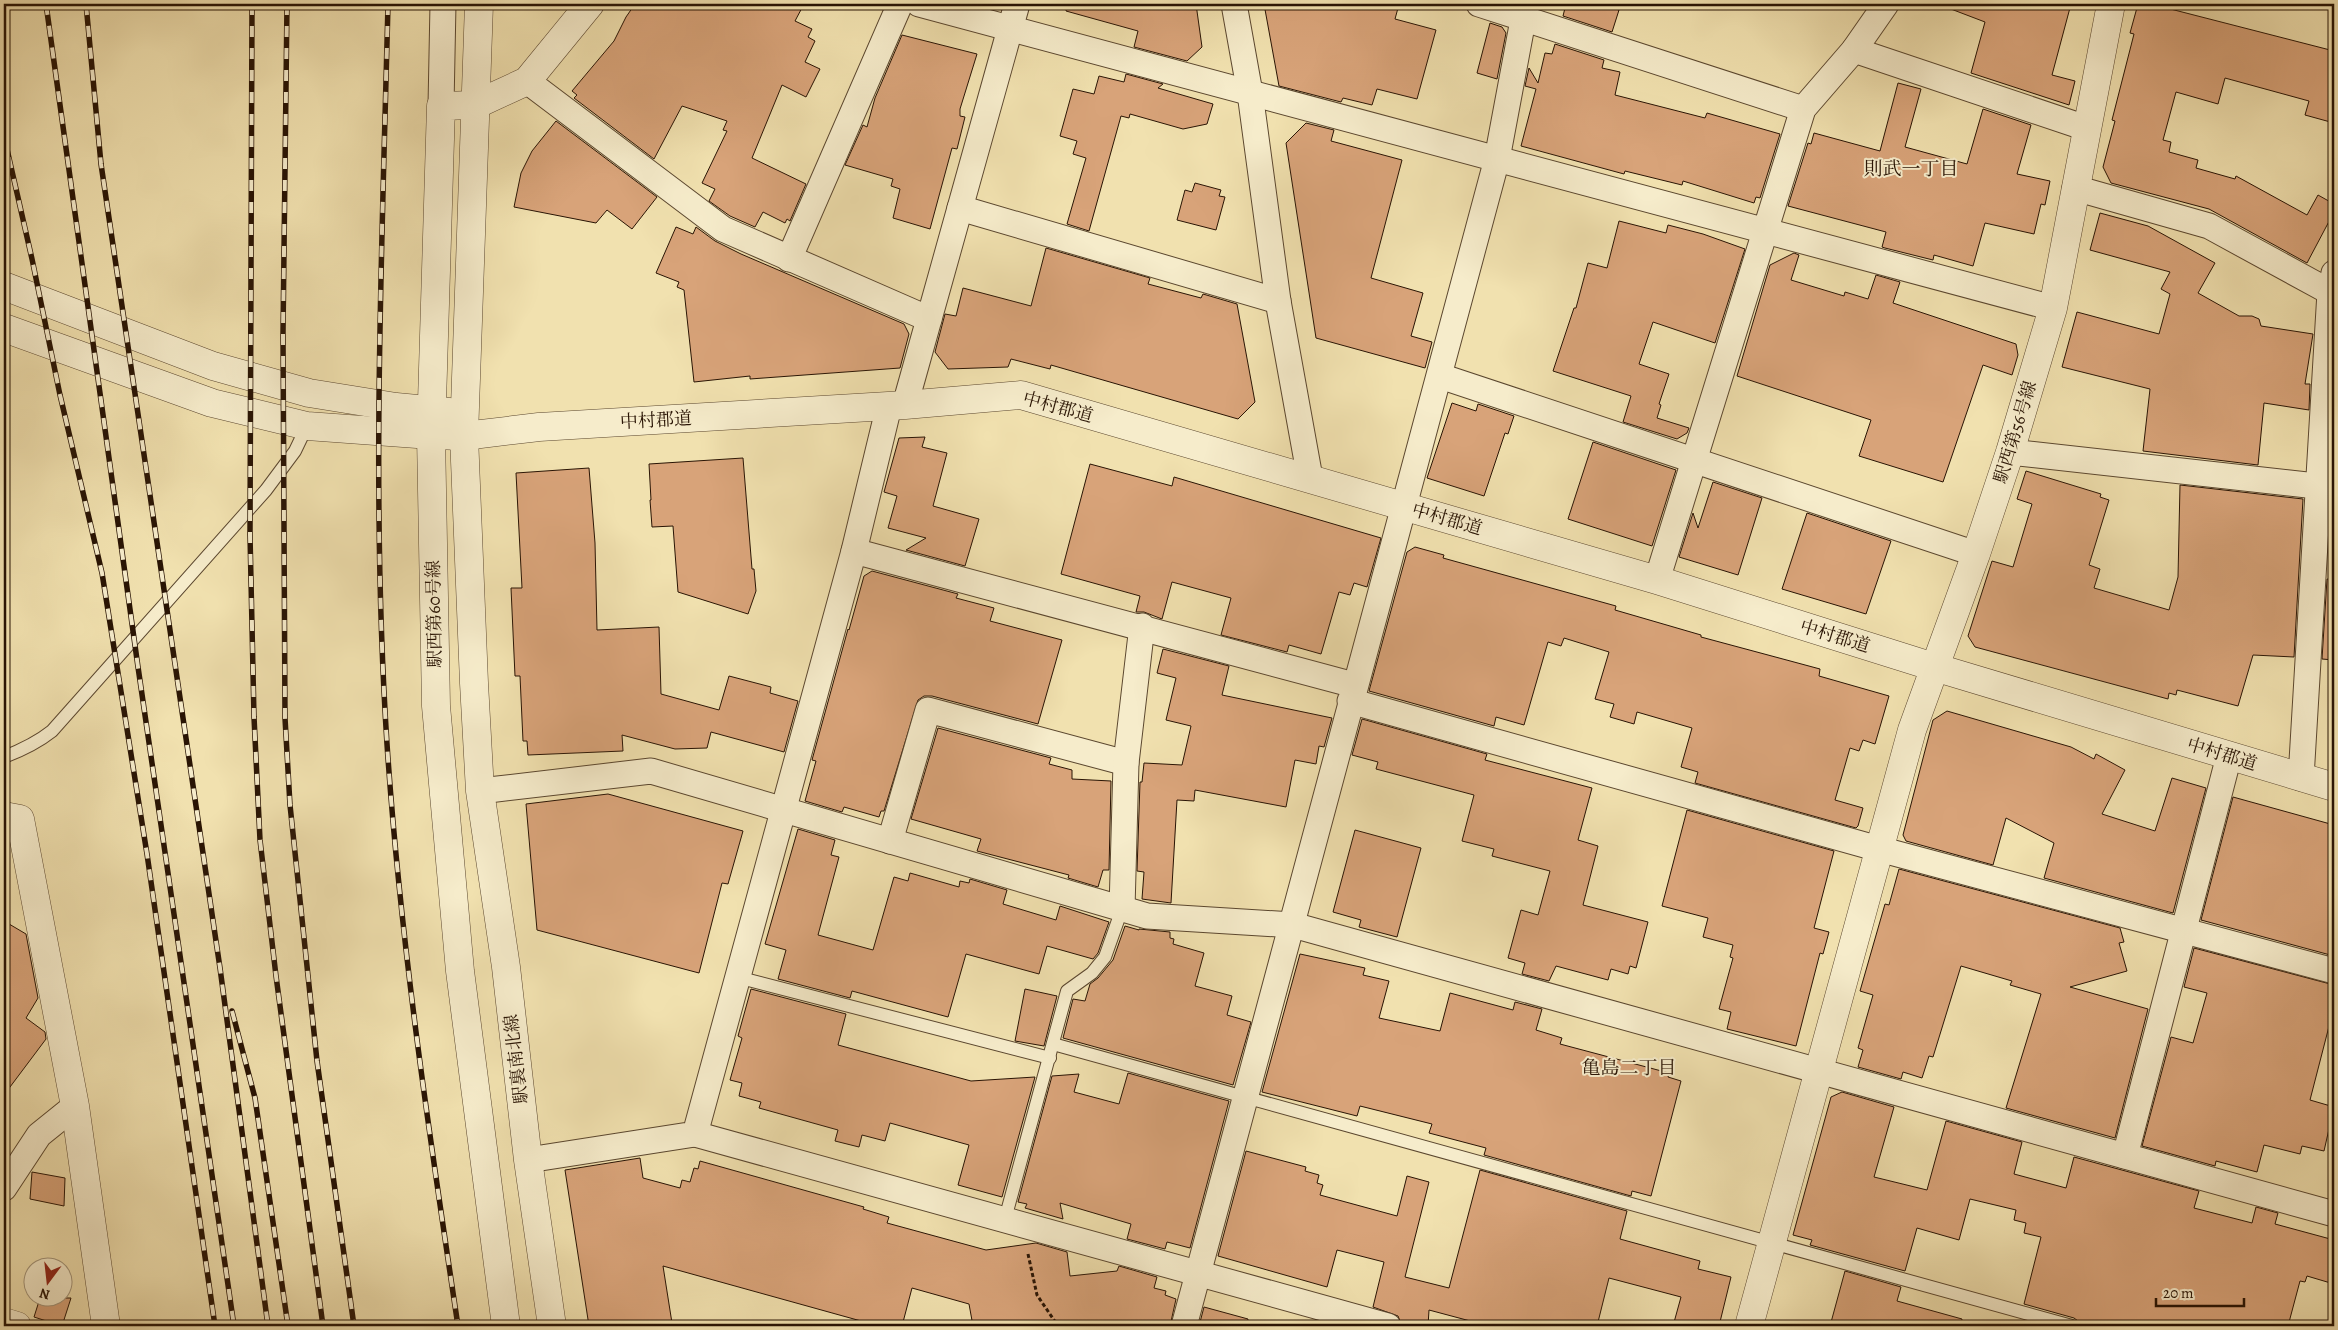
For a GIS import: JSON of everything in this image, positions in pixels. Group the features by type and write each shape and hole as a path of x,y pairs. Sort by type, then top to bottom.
{"street":[{"path":"444,4 441,106 475,105 527,81 590,4"},
{"name":"駅西第60号線","path":"479,4 465,425 480,791"},
{"path":"789,259 900,4"},
{"path":"919,4 2053,308"},
{"path":"695,1134 854,551 897,406 930,318 1017,4"},
{"path":"1234,4 1250,93 1278,301 1310,478"},
{"path":"1479,4 1525,10 1803,109"},
{"path":"1657,580 1803,109 1854,50 1886,4"},
{"name":"駅西第56号線","path":"1749,1326 1912,730 1976,554 2010,452 2053,308 2111,4"},
{"path":"1184,1326 1293,925 1352,693 1440,376 1497,159 1525,10"},
{"path":"1854,50 2086,128"},
{"path":"527,81 723,229 930,318"},
{"name":"駅西第60号線","path":"441,106 431,423 436,706 460,972 506,1326"},
{"path":"2075,188 2209,226 2332,282 2326,487 2301,778"},
{"path":"960,208 1278,301"},
{"path":"4,286 213,366 309,393 431,423"},
{"path":"4,328 212,403 307,426 431,423"},
{"path":"1440,376 1976,554"},
{"name":"中村郡道","path":"431,423 539,427 897,406 1021,396 1310,478 1657,580 1934,668 2334,788"},
{"path":"2010,452 2326,487"},
{"path":"854,551 1142,626 1352,693 1879,849 2334,971"},
{"path":"1122,909 1126,763 1142,626"},
{"path":"890,841 928,710 1126,763"},
{"path":"2125,1156 2185,932 2229,756"},
{"path":"480,791 651,771 1147,916 1293,925 2334,1214"},
{"name":"駅裏南北線","path":"480,791 506,967 528,1160 552,1326"},
{"path":"4,816 20,819 75,1106 106,1326"},
{"path":"4,1188 39,1135 75,1106"},
{"path":"528,1160 695,1134 1388,1326"},
{"path":"4,1322 17,1326"}],"lane":[{"path":"4,757 39,742 52,731 266,490 295,451 307,426"},
{"path":"1014,1222 1053,1044 1067,992 1092,973 1105,957 1122,909"},
{"path":"737,977 1050,1058"},
{"path":"1053,1044 2072,1326"}],"path":[{"path":"1014,1222 1037,1295 1058,1326"}],"building":[{"path":"635,4 804,4 795,21 812,29 808,37 815,41 805,62 820,69 806,97 782,85 752,158 806,184 790,221 787,219 785,223 763,212 755,227 730,216 709,201 715,189 702,183 727,131 723,130 727,121 682,106 654,159 574,98 577,95 572,91 614,41"},
{"path":"1067,4 1196,4 1202,47 1187,61 1134,47 1138,31 1066,11"},
{"path":"1264,4 1383,4 1398,8 1395,19 1436,30 1417,99 1377,89 1372,105 1343,98 1341,102 1279,86"},
{"path":"1566,4 1598,4 1619,10 1612,32 1563,16"},
{"path":"1943,4 2071,4 2052,75 2075,81 2069,105 1971,73 1985,22 1943,6"},
{"path":"2138,4 2151,4 2334,51 2334,123 2305,115 2309,101 2225,78 2218,104 2176,92 2163,140 2171,142 2169,152 2198,160 2196,168 2235,179 2236,176 2307,215 2318,195 2334,204 2334,212 2307,263 2209,209 2111,183 2103,167 2115,121 2112,120 2134,34 2130,33"},
{"path":"1490,23 1502,27 1506,33 1497,79 1477,73"},
{"path":"902,35 977,54 960,109 960,116 965,117 957,149 952,148 930,229 893,218 900,189 891,186 893,179 845,165 863,125 867,127 875,98"},
{"path":"1555,44 1604,60 1602,68 1620,72 1615,95 1705,118 1707,113 1780,134 1760,198 1756,197 1754,203 1683,181 1682,185 1625,171 1624,174 1521,146 1536,89 1525,86 1529,68 1538,83 1545,53 1552,54"},
{"path":"1126,74 1163,84 1158,88 1213,104 1207,124 1183,129 1130,114 1129,118 1121,116 1089,231 1067,224 1086,158 1073,154 1077,141 1060,136 1073,89 1094,94 1099,76 1124,82"},
{"path":"1898,83 1921,89 1905,147 1967,164 1983,109 2031,125 2017,174 2050,181 2045,205 2041,204 2034,234 1985,223 1973,266 1934,255 1933,260 1885,248 1882,247 1886,232 1788,206 1808,143 1811,144 1814,133 1880,151"},
{"path":"556,121 657,197 632,229 607,210 596,223 514,207 521,173 532,151"},
{"path":"1306,123 1334,130 1331,141 1402,160 1371,278 1423,293 1411,336 1432,342 1425,368 1316,338 1286,143"},
{"path":"1195,183 1221,190 1219,196 1225,197 1216,230 1177,220 1185,190 1192,192"},
{"path":"2100,213 2148,226 2215,263 2198,293 2239,316 2252,316 2259,319 2261,326 2313,334 2305,384 2310,384 2309,410 2264,403 2258,465 2143,451 2150,389 2062,367 2077,312 2159,334 2170,294 2161,289 2170,272 2090,250"},
{"path":"1619,221 1666,233 1668,225 1703,234 1745,249 1715,343 1653,322 1639,364 1669,374 1659,404 1661,405 1657,418 1689,428 1687,433 1677,439 1623,422 1631,396 1553,371 1574,308 1576,308 1588,263 1607,268"},
{"path":"676,227 693,234 696,227 715,241 741,254 904,324 909,334 900,368 750,379 750,376 694,382 684,290 677,287 679,282 656,273"},
{"path":"1046,248 1150,278 1148,284 1201,298 1203,294 1237,304 1255,402 1238,419 1051,365 1050,369 1011,359 1008,367 948,369 935,352 945,314 956,316 963,288 1031,306"},
{"path":"1794,253 1799,255 1791,280 1844,296 1845,292 1868,299 1876,275 1900,282 1893,303 2016,344 2018,355 2012,375 1983,365 1943,482 1859,456 1871,420 1737,376 1770,265"},
{"path":"1452,403 1476,411 1478,404 1514,416 1508,434 1505,433 1484,496 1427,478"},
{"path":"925,437 922,447 947,453 933,506 979,519 965,566 906,550 926,538 888,528 897,496 884,492 899,438"},
{"path":"1593,442 1676,470 1652,546 1568,519"},
{"path":"743,458 752,569 754,569 756,591 748,614 678,592 673,526 652,527 650,500 649,464"},
{"path":"1090,464 1172,486 1174,477 1381,538 1367,587 1354,583 1350,595 1339,592 1321,654 1289,645 1287,652 1221,635 1231,598 1172,582 1162,619 1144,612 1136,612 1140,596 1061,574"},
{"path":"589,468 595,543 597,630 659,627 661,694 719,710 729,676 771,687 770,693 798,701 784,752 711,732 707,748 675,749 622,735 623,751 528,755 527,741 523,741 520,676 515,676 511,588 522,588 516,473"},
{"path":"2026,471 2101,494 2100,497 2109,500 2089,565 2100,569 2094,588 2169,610 2178,577 2180,485 2303,499 2294,657 2253,655 2238,706 2177,690 2176,695 2169,693 2168,699 1975,647 1968,636 1992,561 2013,567 2032,504 2017,499"},
{"path":"1713,482 1762,498 1738,575 1679,557 1693,513 1698,528"},
{"path":"1807,513 1891,541 1866,614 1782,589"},
{"path":"1415,547 1444,555 1443,558 1616,606 1615,610 1701,635 1701,637 1820,669 1819,676 1889,696 1875,744 1863,740 1859,751 1850,748 1835,800 1863,808 1858,826 1856,828 1695,783 1698,772 1681,767 1692,728 1637,712 1634,724 1610,717 1614,704 1595,699 1609,652 1564,638 1561,646 1548,642 1524,725 1496,717 1494,726 1369,691 1407,552"},
{"path":"872,571 958,594 956,598 994,608 990,621 1062,640 1038,724 932,696 924,696 918,700 884,811 881,811 879,817 844,807 842,812 805,801 816,761 812,760 848,629 864,576"},
{"path":"2327,579 2334,580 2334,660 2322,659"},
{"path":"1163,649 1229,666 1222,695 1332,718 1324,747 1319,746 1316,764 1295,760 1286,807 1195,790 1194,801 1177,800 1171,903 1142,899 1144,872 1137,871 1140,782 1142,782 1144,763 1182,765 1191,726 1166,720 1176,678 1157,673"},
{"path":"1947,711 2071,747 2094,759 2096,754 2125,770 2102,814 2155,831 2172,778 2206,788 2173,913 2044,878 2054,843 2006,818 1993,865 1906,841 1903,835 1933,720"},
{"path":"1362,719 1487,754 1485,760 1592,788 1578,840 1598,846 1583,905 1648,922 1636,968 1630,966 1628,974 1611,969 1608,980 1556,966 1549,981 1522,974 1525,963 1508,958 1521,910 1538,915 1550,871 1492,856 1494,849 1462,841 1474,795 1376,769 1378,762 1352,755"},
{"path":"938,728 1051,758 1049,764 1072,770 1072,779 1111,781 1109,870 1103,870 1098,887 1068,878 1069,875 977,851 981,839 911,819"},
{"path":"608,794 743,831 728,884 722,883 699,973 537,930 526,804"},
{"path":"2233,797 2334,825 2334,956 2201,920"},
{"path":"1687,810 1834,851 1814,928 1829,932 1823,954 1820,953 1796,1046 1727,1029 1731,1012 1719,1009 1733,958 1730,957 1733,945 1703,937 1708,918 1662,906"},
{"path":"798,829 835,840 831,855 839,857 818,935 873,950 894,877 908,881 910,873 959,887 960,881 969,883 970,879 1007,890 1003,904 1056,920 1060,906 1109,922 1098,953 1093,959 1047,946 1039,974 966,954 948,1017 852,991 850,998 778,979 786,950 765,944"},
{"path":"1355,830 1421,848 1397,937 1359,927 1361,920 1333,912"},
{"path":"1899,869 2120,928 2124,942 2119,943 2127,971 2070,987 2148,1009 2115,1138 2006,1108 2041,994 2010,985 2012,981 1961,966 1933,1057 1929,1056 1922,1078 1903,1072 1901,1079 1858,1067 1863,1050 1858,1048 1873,995 1860,991 1885,904 1889,905"},
{"path":"4,921 26,934 38,998 26,1018 45,1032 46,1039 4,1095"},
{"path":"1125,926 1139,930 1170,932 1170,938 1174,939 1173,944 1204,953 1195,986 1232,996 1227,1015 1251,1022 1233,1085 1063,1038 1073,999 1085,1001 1090,984 1098,978 1113,960"},
{"path":"2194,948 2334,985 2334,1007 2310,1100 2334,1107 2324,1151 2302,1146 2300,1154 2264,1145 2257,1172 2216,1161 2215,1166 2142,1146 2171,1037 2193,1043 2207,993 2184,987"},
{"path":"1300,954 1365,968 1363,975 1389,981 1379,1018 1440,1031 1450,993 1513,1010 1515,1002 1542,1009 1536,1030 1562,1038 1560,1044 1669,1073 1668,1077 1681,1081 1651,1196 1632,1191 1631,1196 1484,1155 1486,1148 1429,1133 1432,1124 1360,1106 1357,1116 1262,1092"},
{"path":"751,989 846,1014 838,1045 971,1081 1035,1077 1002,1197 958,1185 969,1145 890,1123 885,1141 862,1135 859,1147 835,1141 838,1130 759,1108 761,1102 739,1096 742,1083 730,1080 742,1038 738,1036"},
{"path":"1025,989 1057,996 1044,1046 1015,1041"},
{"path":"1128,1073 1229,1101 1190,1248 1167,1242 1165,1249 1127,1239 1131,1224 1060,1203 1063,1219 1025,1208 1027,1204 1018,1202 1052,1076 1079,1074 1074,1092 1119,1104"},
{"path":"1842,1092 1894,1107 1874,1177 1927,1190 1946,1121 2022,1142 2014,1174 2066,1188 2074,1157 2199,1191 2194,1208 2252,1223 2256,1207 2278,1213 2275,1224 2334,1240 2334,1284 2307,1276 2305,1282 2300,1281 2288,1326 2080,1326 2074,1318 2024,1304 2041,1237 2024,1233 2026,1223 2014,1220 2016,1210 1970,1199 1959,1240 1917,1228 1905,1271 1810,1245 1812,1240 1793,1235 1831,1097"},
{"path":"1246,1151 1306,1167 1305,1171 1319,1175 1317,1183 1323,1185 1320,1195 1397,1216 1407,1176 1429,1182 1405,1277 1449,1288 1480,1170 1627,1211 1620,1239 1700,1261 1698,1269 1731,1277 1719,1326 1673,1326 1681,1297 1609,1278 1597,1326 1489,1326 1429,1310 1428,1326 1402,1326 1398,1316 1373,1307 1384,1262 1337,1250 1327,1287 1218,1256"},
{"path":"640,1158 643,1178 680,1188 682,1180 690,1182 694,1168 698,1169 700,1161 864,1207 863,1209 889,1217 887,1223 986,1250 1036,1243 1067,1252 1070,1276 1117,1271 1119,1266 1157,1277 1154,1288 1166,1291 1165,1295 1176,1299 1170,1326 973,1326 969,1304 912,1288 902,1326 879,1326 663,1266 672,1323 654,1326 589,1326 565,1170"},
{"path":"32,1172 65,1178 64,1206 30,1199"},
{"path":"1845,1271 1901,1287 1897,1301 1962,1319 1961,1326 1830,1326"},
{"path":"1204,1307 1248,1319 1247,1326 1199,1326"},
{"path":"37,1308 68,1308 62,1326 34,1317"}],"railway":[{"path":"46,4 138,667 234,1326"},
{"path":"86,4 101,164 220,968 268,1326"},
{"path":"252,4 250,535 254,717 260,840 276,976 323,1326"},
{"path":"287,4 283,334 285,718 290,805 317,1061 354,1326"},
{"path":"388,4 379,374 382,652 393,817 416,1036 458,1326"},
{"path":"4,136 60,395 102,573 147,854 215,1326"},
{"path":"232,1011 255,1098 288,1326"}],"district":[{"name":"則武一丁目","path":"1911,169"},
{"name":"亀島二丁目","path":"1629,1068"}]}
